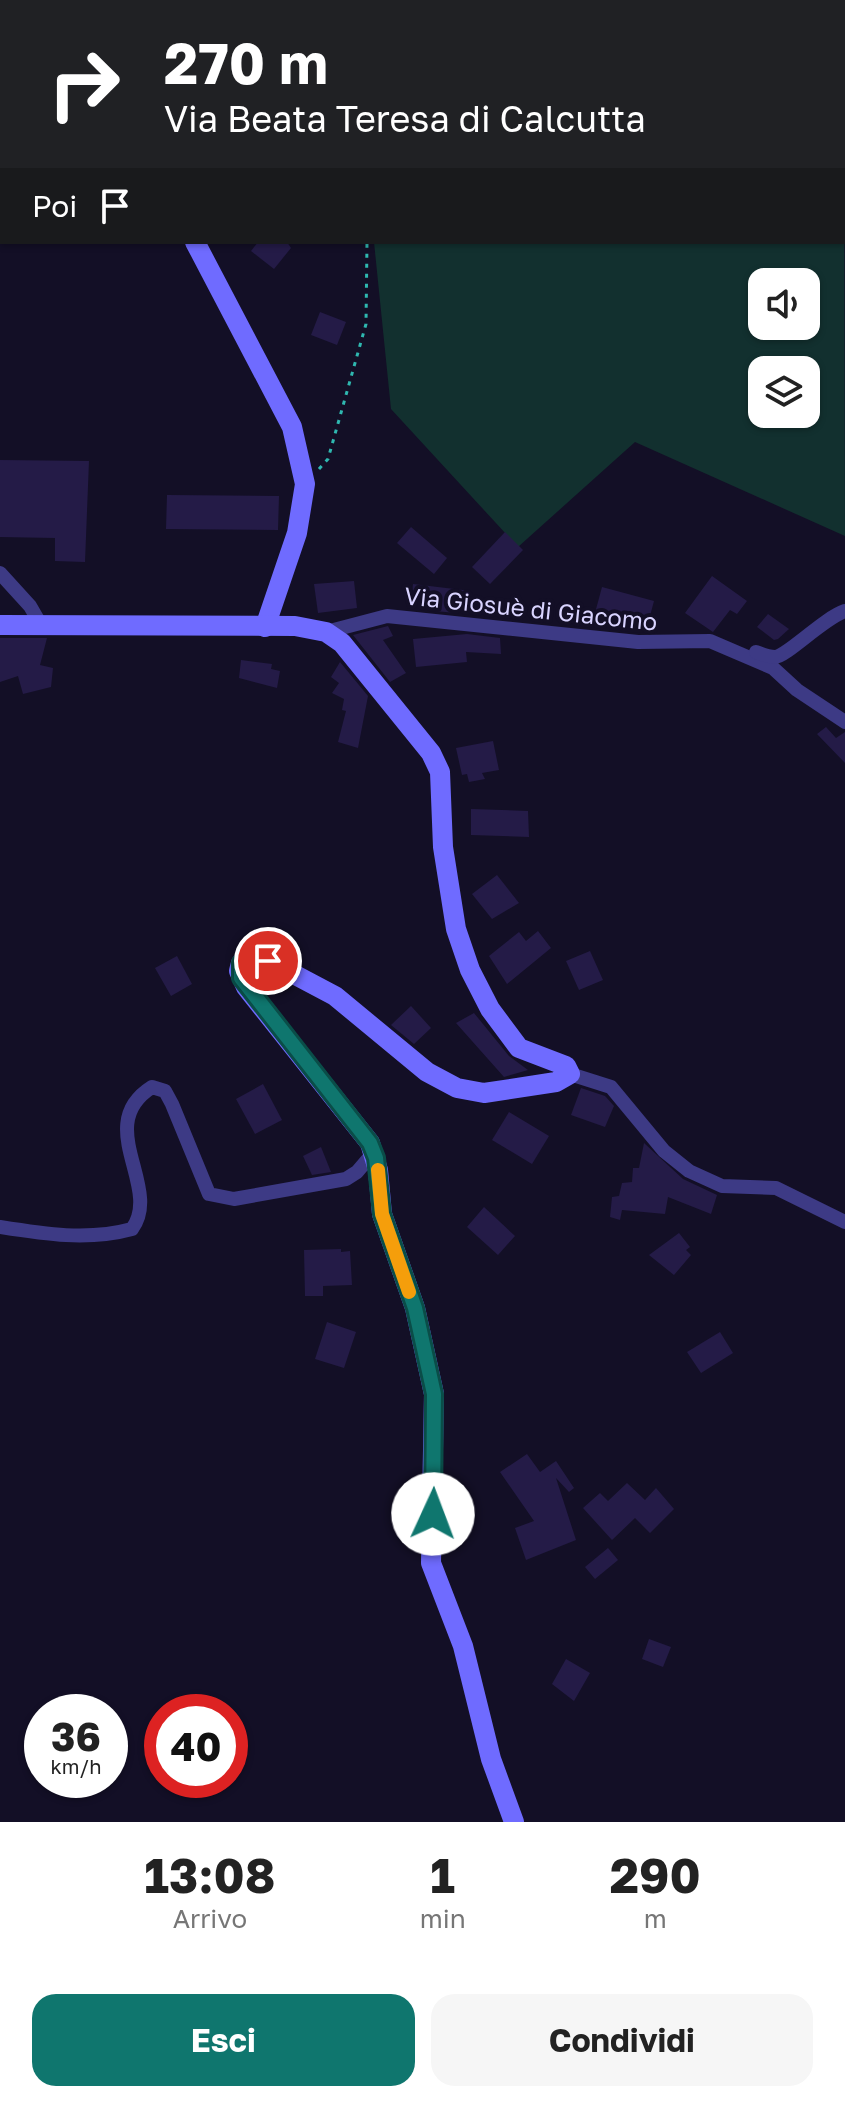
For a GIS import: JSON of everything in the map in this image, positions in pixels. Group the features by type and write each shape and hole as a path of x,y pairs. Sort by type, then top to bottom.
{"street":[{"path":"196,244 292,427 305,484 297,533 265,627"},
{"path":"0,573 30,606 41,625"},
{"name":"Via Giosuè di Giacomo","path":"326,632 387,616 638,642 710,641 773,657 786,653 806,633 845,611"},
{"path":"0,625 295,626 326,632 358,658 418,735 440,772 443,847 456,929 490,1009 519,1048 566,1066 570,1074 611,1087 664,1151 689,1171 722,1186 776,1188 845,1222"},
{"name":"Via Giosuè di Giacomo","path":"732,648 773,668 797,690 845,722"},
{"path":"514,1822 491,1759 463,1646 431,1563 434,1394 415,1308 382,1214 374,1152 246,987 239,971 250,957 268,961 335,996 427,1072 457,1088 484,1093 556,1082 570,1074"},
{"path":"0,1227 45,1234 105,1236 132,1229 140,1207 126,1132 134,1104 152,1087 165,1091 209,1194 215,1197 234,1199 346,1179 357,1172 374,1152"}],"path":[{"path":"305,484 328,459 356,366 366,324 367,244"}],"green space":[{"path":"374,244 844,244 845,536 635,442 518,547 391,409"}],"building":[{"path":"256,244 288,244 291,248 274,269 251,251"},
{"path":"320,312 346,322 337,345 311,335"},
{"path":"0,460 89,461 85,562 55,561 55,538 0,537"},
{"path":"167,495 279,496 278,530 166,529"},
{"path":"411,527 447,558 434,574 397,543"},
{"path":"505,532 523,550 490,584 472,567"},
{"path":"712,576 747,601 737,614 730,610 713,632 685,613"},
{"path":"354,581 357,608 318,613 314,584"},
{"path":"413,584 471,591 469,607 457,605 456,613 435,611 433,599 411,601"},
{"path":"602,587 654,601 647,627 595,613"},
{"path":"768,614 789,629 778,639 774,640 757,627"},
{"path":"388,626 393,636 383,640 406,673 390,682 353,635"},
{"path":"467,634 500,638 501,654 466,652 467,662 416,667 413,639"},
{"path":"0,638 47,638 40,665 53,668 51,687 23,694 18,676 0,682"},
{"path":"241,660 272,664 271,669 280,671 277,688 239,678"},
{"path":"340,662 368,696 358,748 338,742 346,711 342,710 344,699 332,693 339,683 331,677"},
{"path":"826,727 836,738 845,732 845,763 817,734"},
{"path":"493,741 499,770 482,773 485,779 469,782 467,774 462,775 456,748"},
{"path":"471,809 528,811 529,837 471,835"},
{"path":"497,875 519,903 492,919 472,894"},
{"path":"538,931 551,948 507,984 489,956 519,932 526,941"},
{"path":"590,951 603,980 579,990 566,961"},
{"path":"177,956 192,984 171,996 155,968"},
{"path":"411,1006 431,1028 414,1044 391,1025"},
{"path":"474,1013 509,1056 528,1070 504,1077 456,1023"},
{"path":"263,1084 282,1120 255,1134 236,1099"},
{"path":"581,1088 605,1096 614,1106 605,1127 571,1115"},
{"path":"509,1112 549,1136 532,1164 492,1140"},
{"path":"644,1143 683,1179 717,1195 711,1214 668,1197 665,1214 622,1210 620,1220 610,1217 612,1197 619,1196 622,1183 632,1182 633,1168 639,1168"},
{"path":"321,1147 331,1172 312,1175 303,1156"},
{"path":"484,1207 515,1236 498,1255 467,1227"},
{"path":"679,1233 690,1247 686,1250 691,1255 674,1275 649,1255"},
{"path":"341,1249 341,1252 350,1251 352,1285 323,1286 323,1296 305,1296 304,1250"},
{"path":"327,1322 356,1332 344,1368 315,1359"},
{"path":"720,1332 733,1353 701,1373 687,1352"},
{"path":"527,1454 540,1472 556,1461 574,1488 569,1492 556,1478 576,1540 526,1560 515,1528 534,1521 500,1472"},
{"path":"627,1483 645,1500 656,1488 674,1509 650,1533 635,1518 612,1540 583,1508 600,1493 608,1501"},
{"path":"608,1548 618,1560 595,1579 585,1567"},
{"path":"649,1639 671,1647 663,1667 642,1659"},
{"path":"566,1659 590,1673 574,1701 552,1684"}],"slow traffic":[{"path":"378,1170 382,1214 409,1292"}],"route":[{"path":"268,961 250,957 245,960 239,971 241,978 279,1031 370,1143 376,1158 382,1214 415,1308 434,1394 433,1514"}]}
